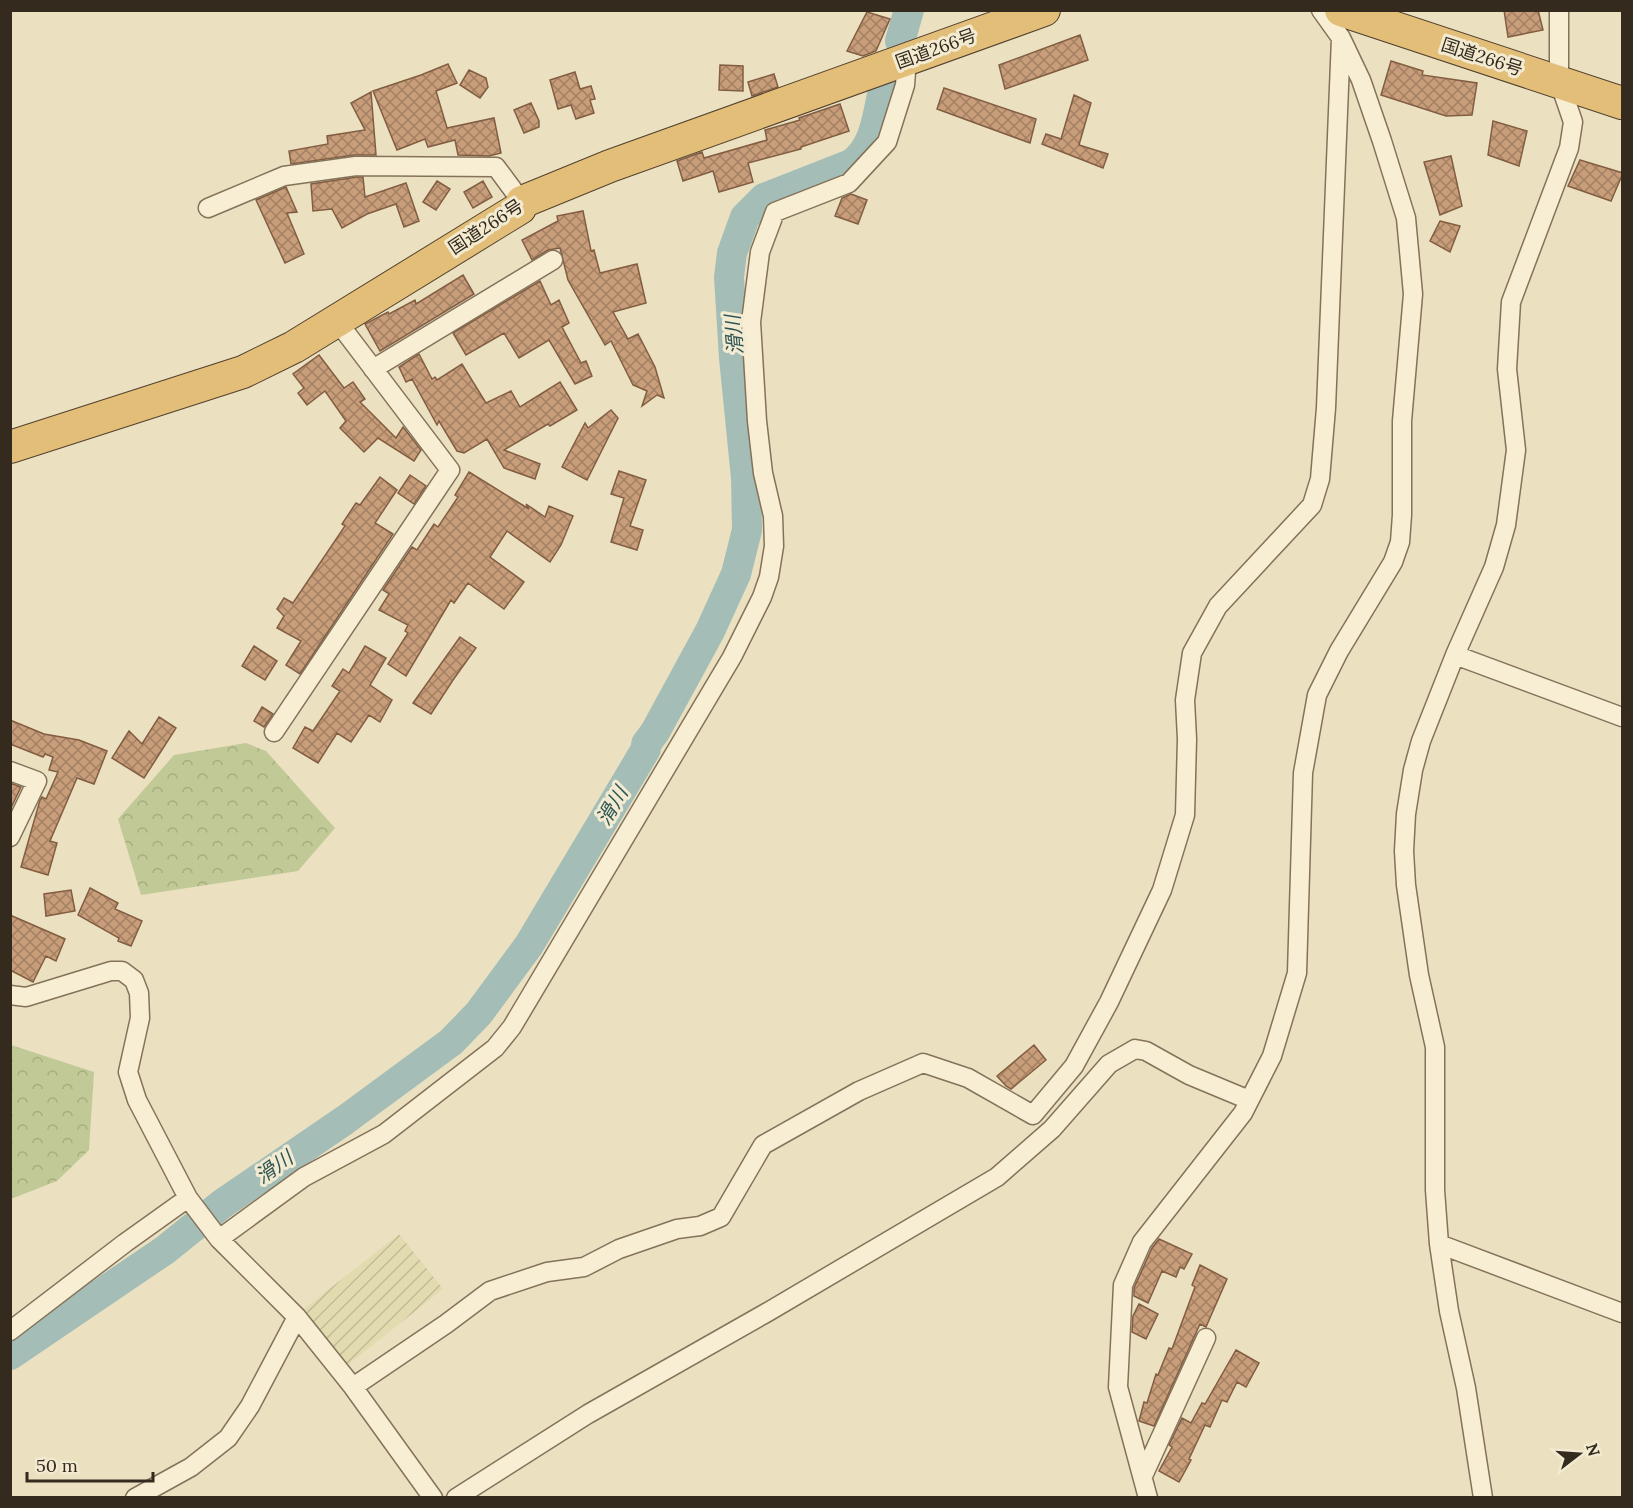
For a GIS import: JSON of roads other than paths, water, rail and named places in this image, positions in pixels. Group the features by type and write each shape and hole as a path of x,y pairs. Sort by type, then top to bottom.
{"highway":[{"name":"国道266号","path":"10,447 243,372 286,351 337,321 520,208 522,201 610,166 1044,10"},
{"name":"国道266号","path":"1341,24 1559,81 1623,103"}],"street":[{"path":"1148,1497 1118,1387 1123,1285 1142,1242 1243,1113 1272,1056 1297,973 1303,773 1317,695 1339,651 1393,562 1400,542 1402,421 1413,294 1406,218 1341,24 1321,10"},
{"path":"1483,1497 1466,1388 1449,1311 1439,1244 1435,1190 1435,1047 1419,975 1406,885 1404,851 1413,770 1421,741 1455,655 1494,567 1506,525 1516,450 1507,369 1511,302 1569,148 1573,122 1559,81 1559,10"},
{"path":"353,1387 490,1291 547,1272 584,1267 619,1249 677,1229 700,1226 721,1217 763,1145 859,1091 923,1063 968,1078 1033,1115 1074,1066 1109,1002 1162,890 1180,836 1185,815 1187,739 1185,700 1192,653 1218,606 1312,505 1320,479 1326,397 1341,24"},
{"path":"219,1238 304,1177 384,1134 495,1048 512,1027 726,666 762,597 769,577 774,546 772,516 763,473 752,363 751,322 760,252 775,212 849,183 887,142 905,85 907,59"},
{"path":"208,208 284,176 356,166 496,167 522,201"},
{"path":"373,369 554,260"},
{"path":"274,732 450,470 337,321"},
{"path":"1455,655 1623,717"},
{"path":"10,771 38,781 10,837"},
{"path":"10,995 26,997 111,971 122,971 134,980 139,993 140,1018 128,1072 137,1100 188,1199 219,1238 297,1317 353,1387 433,1497"},
{"path":"456,1497 588,1414 777,1307 997,1177 1052,1129 1109,1064 1135,1049 1146,1051 1189,1075 1250,1100"},
{"path":"10,1331 125,1243 188,1199"},
{"path":"1439,1244 1623,1313"},
{"path":"135,1497 191,1467 228,1437 250,1406 297,1317"},
{"path":"1143,1476 1206,1338"}],"waterway":[{"name":"滑川","path":"900,41 909,10"},
{"name":"滑川","path":"10,1355 165,1250 222,1204 345,1120 451,1042 479,1013 529,945 646,749 646,744 655,732 710,631 736,574 747,530 746,478 734,358 729,277 732,253 745,217 764,198 851,164 859,157 874,131 883,90"}]}
